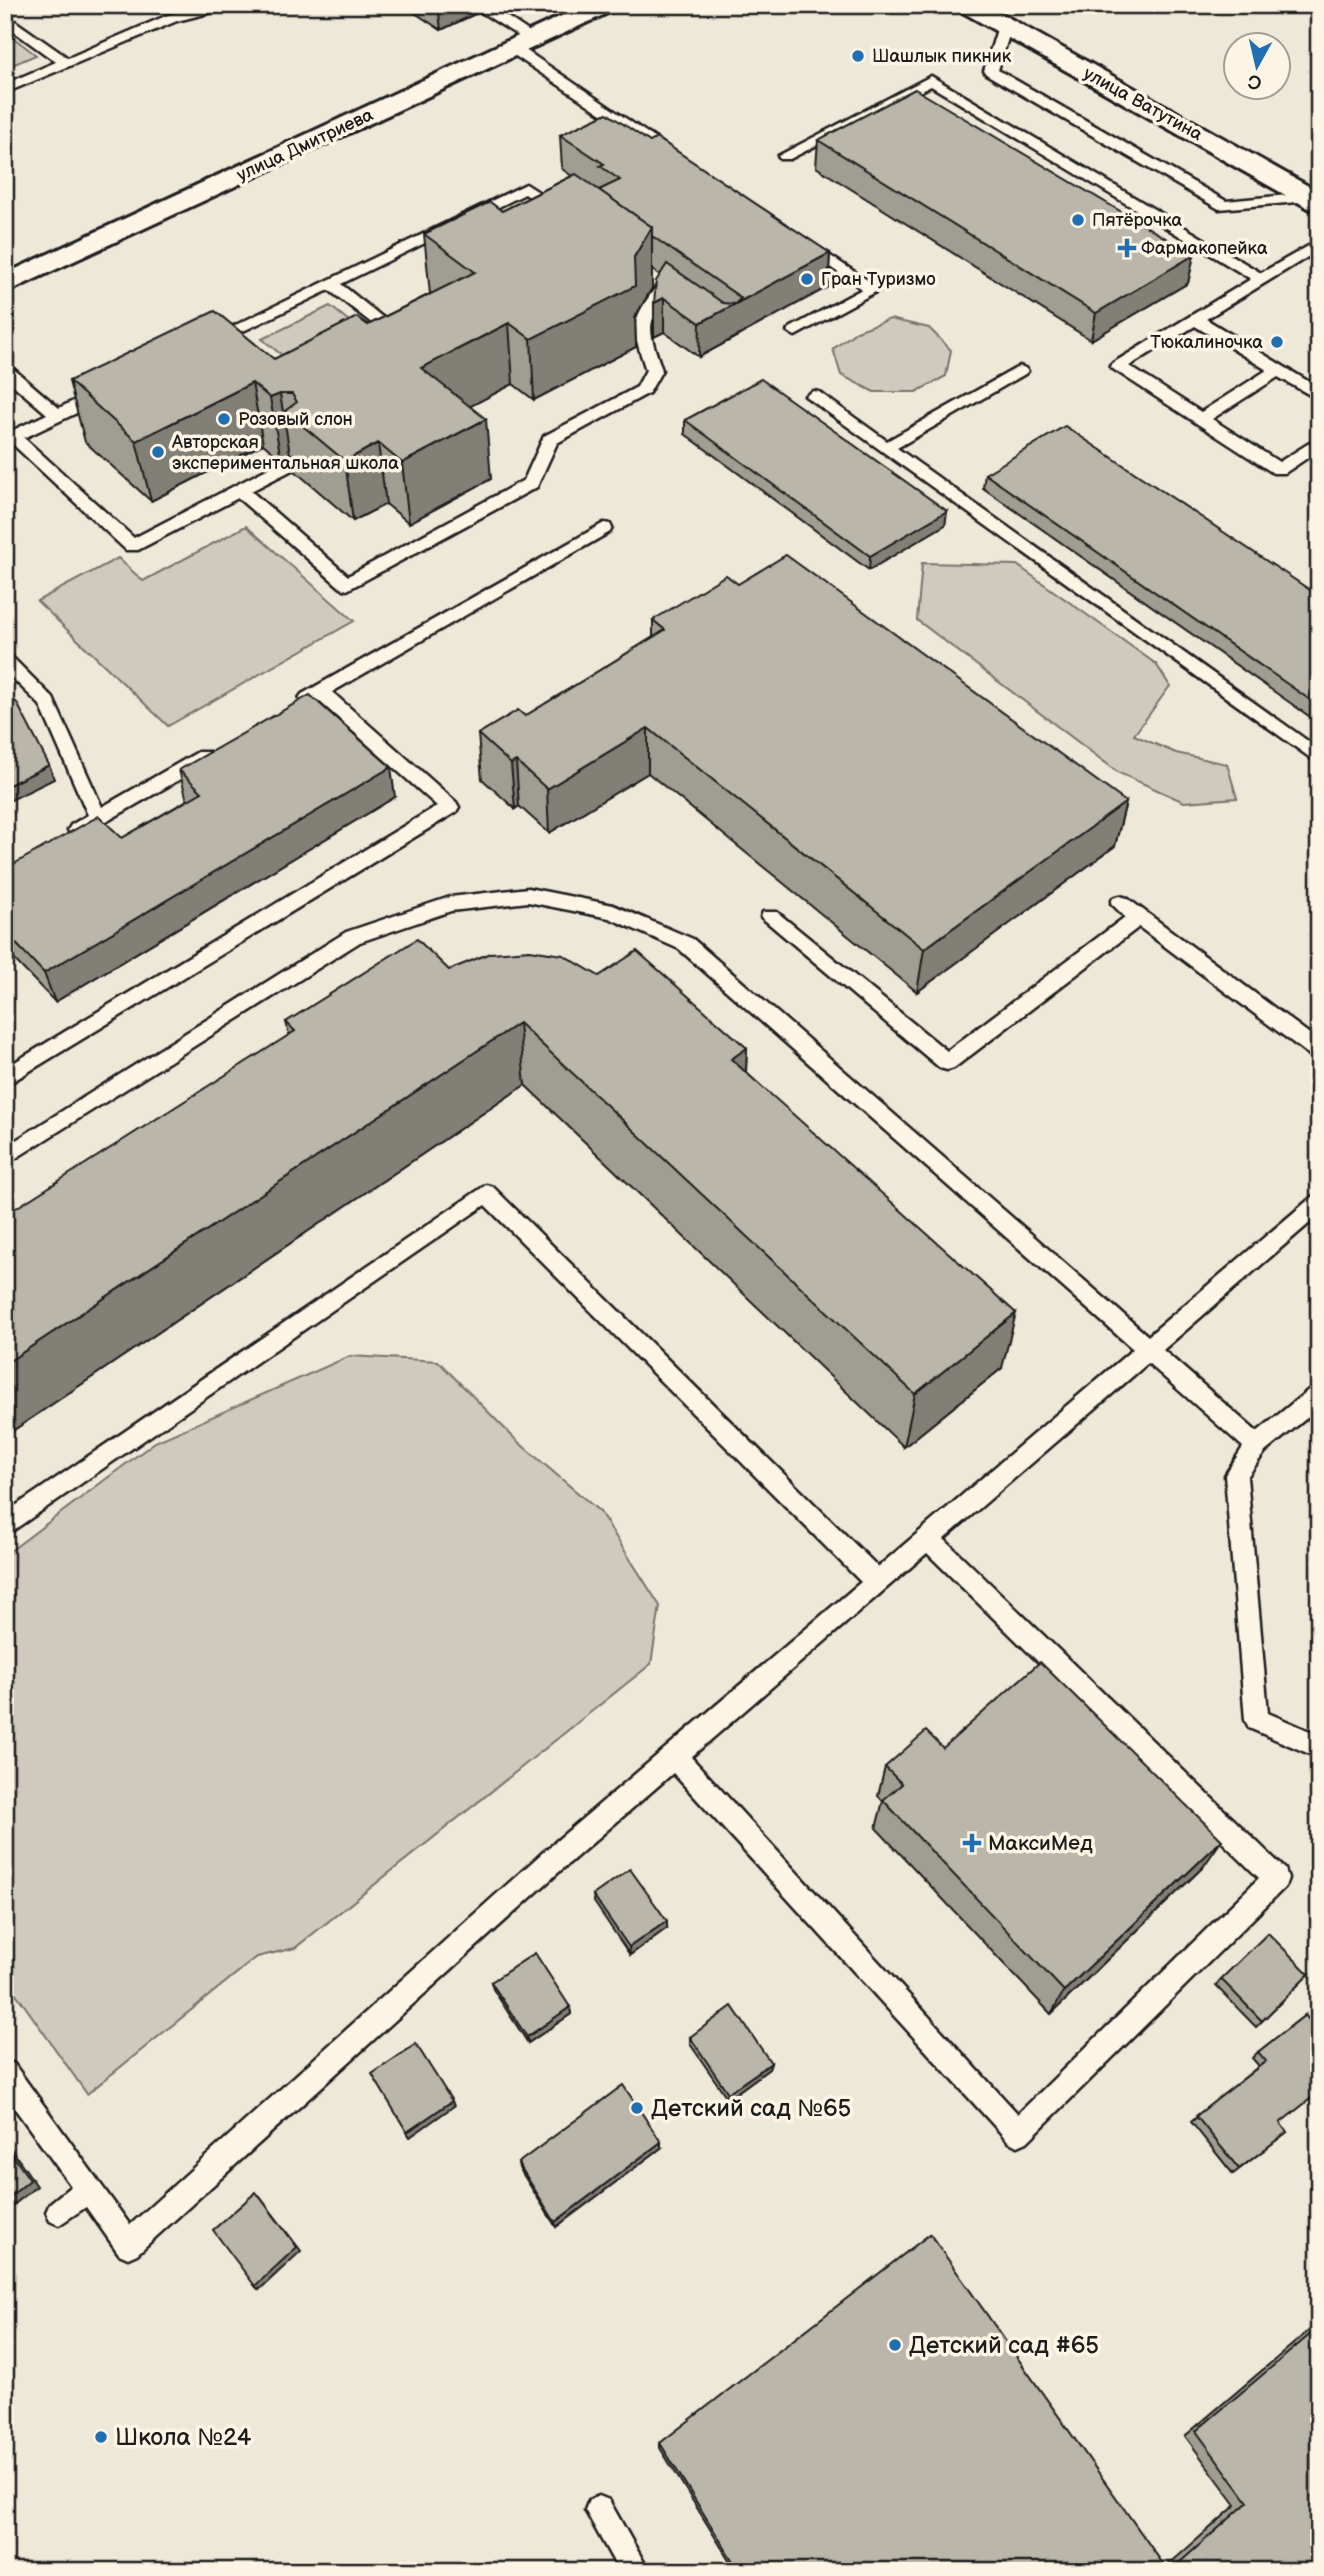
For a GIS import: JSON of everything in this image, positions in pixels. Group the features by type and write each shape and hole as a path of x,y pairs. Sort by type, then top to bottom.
{"main road":[{"name":"улица Дмитриева","path":"5,285 605,5"},
{"name":"улица Ватутина","path":"972,8 1003,16 1314,200"}],"lane":[{"path":"166,5 173,18"},
{"path":"5,89 173,18 234,5"},
{"path":"1315,5 1319,12"},
{"path":"486,9 523,44 686,164"},
{"path":"1003,16 992,71 1224,206 1314,200"},
{"path":"5,19 66,63"},
{"path":"785,156 931,80 1261,279"},
{"path":"193,350 235,336 330,283 526,188 570,220"},
{"path":"795,331 873,289 796,237"},
{"path":"1319,244 1118,366 1279,468 1319,442"},
{"path":"330,283 392,332 372,342"},
{"path":"239,490 347,584 531,484 550,440 643,390 654,370 640,327 643,313 664,286"},
{"path":"1195,319 1319,394"},
{"path":"5,369 58,416"},
{"path":"886,448 1020,370"},
{"path":"1201,419 1278,370"},
{"path":"118,386 13,437 132,545 296,461"},
{"path":"813,396 1224,687 1319,758"},
{"path":"296,705 604,528"},
{"path":"5,660 47,702 98,818"},
{"path":"5,1078 450,807 320,691"},
{"path":"63,838 214,751"},
{"path":"5,1157 353,937 450,904 527,895 612,912 686,944 1257,1445"},
{"path":"1120,903 1319,1052"},
{"path":"770,917 947,1062 1139,917"},
{"path":"5,1526 486,1193 877,1581"},
{"path":"5,2073 128,2245 550,1863 1319,1203"},
{"path":"1319,1395 1257,1445 1236,1475 1257,1720 1319,1747"},
{"path":"674,1756 1018,2133 1276,1878 927,1538"},
{"path":"59,2212 89,2189"},
{"path":"599,2510 635,2571"}],"shaded area":[{"path":"6,32 36,55 5,68"},
{"path":"330,306 362,331 294,365 262,339"},
{"path":"890,319 929,328 951,350 946,376 916,392 874,392 841,375 833,349 857,331"},
{"path":"246,526 354,621 168,726 37,601 118,558 143,581"},
{"path":"922,563 1017,565 1156,664 1170,686 1134,735 1176,753 1227,764 1237,798 1184,802 1119,773 917,620"},
{"path":"350,1356 438,1361 516,1440 600,1512 660,1606 651,1664 295,1948 257,1957 87,2094 5,1978 5,1555 155,1442"}],"building":[{"path":"915,89 1194,255 1096,313 818,140"},
{"path":"607,113 650,142 657,138 830,253 700,323 664,298 654,303 656,281 667,264 723,303 735,304 741,298 652,236 652,227 599,190 620,180 600,166 604,164 560,135"},
{"path":"576,174 652,227 634,257 635,286 531,339 509,323 421,368 486,419 402,463 378,443 345,461 285,411 297,402 292,394 280,394 270,398 252,383 136,441 69,381 215,311 274,359 357,317 368,325 475,272 424,234 490,202 502,211"},
{"path":"761,379 947,511 870,556 685,420"},
{"path":"1065,426 1319,596 1319,706 985,474"},
{"path":"786,555 1126,802 924,949 648,728 547,789 516,761 511,764 478,734 518,710 525,716 665,630 653,620 726,575 738,584"},
{"path":"5,691 17,703 49,765 5,787"},
{"path":"310,695 391,767 44,973 5,932 5,869 99,816 122,838 202,792 179,770"},
{"path":"417,939 449,970 490,953 530,950 563,955 599,976 637,951 747,1048 731,1059 1016,1313 915,1394 519,1023 5,1364 5,1215 295,1031 286,1022"},
{"path":"1040,1662 1222,1840 1064,1991 883,1800 902,1784 885,1767 926,1731 943,1748"},
{"path":"630,1869 667,1921 629,1947 593,1895"},
{"path":"1268,1933 1309,1974 1262,2021 1221,1979"},
{"path":"535,1953 570,2007 527,2037 491,1982"},
{"path":"732,2006 771,2063 728,2093 690,2037"},
{"path":"1305,2015 1319,2032 1319,2092 1280,2123 1287,2132 1239,2169 1196,2116 1266,2061 1258,2052"},
{"path":"416,2044 452,2101 407,2132 372,2074"},
{"path":"623,2085 661,2142 555,2222 518,2163"},
{"path":"5,2145 30,2180 5,2201"},
{"path":"256,2192 297,2247 255,2286 213,2230"},
{"name":"Детский сад #65","path":"930,2234 1168,2571 739,2571 660,2443"},
{"path":"1319,2327 1319,2571 1170,2571 1248,2502 1196,2431"}],"place":[{"name":"Шашлык пикник","path":"858,56"},
{"name":"Пятёрочка","path":"1078,220"},
{"name":"Фармакопейка","path":"1127,248"},
{"name":"Гран Туризмо","path":"807,279"},
{"name":"Тюкалиночка","path":"1277,342"},
{"name":"Розовый слон","path":"224,419"},
{"name":"Авторская экспериментальная школа","path":"158,452"},
{"name":"МаксиМед","path":"972,1843"},
{"name":"Детский сад №65","path":"637,2108"},
{"name":"Детский сад #65","path":"895,2345"},
{"name":"Школа №24","path":"101,2437"}]}
